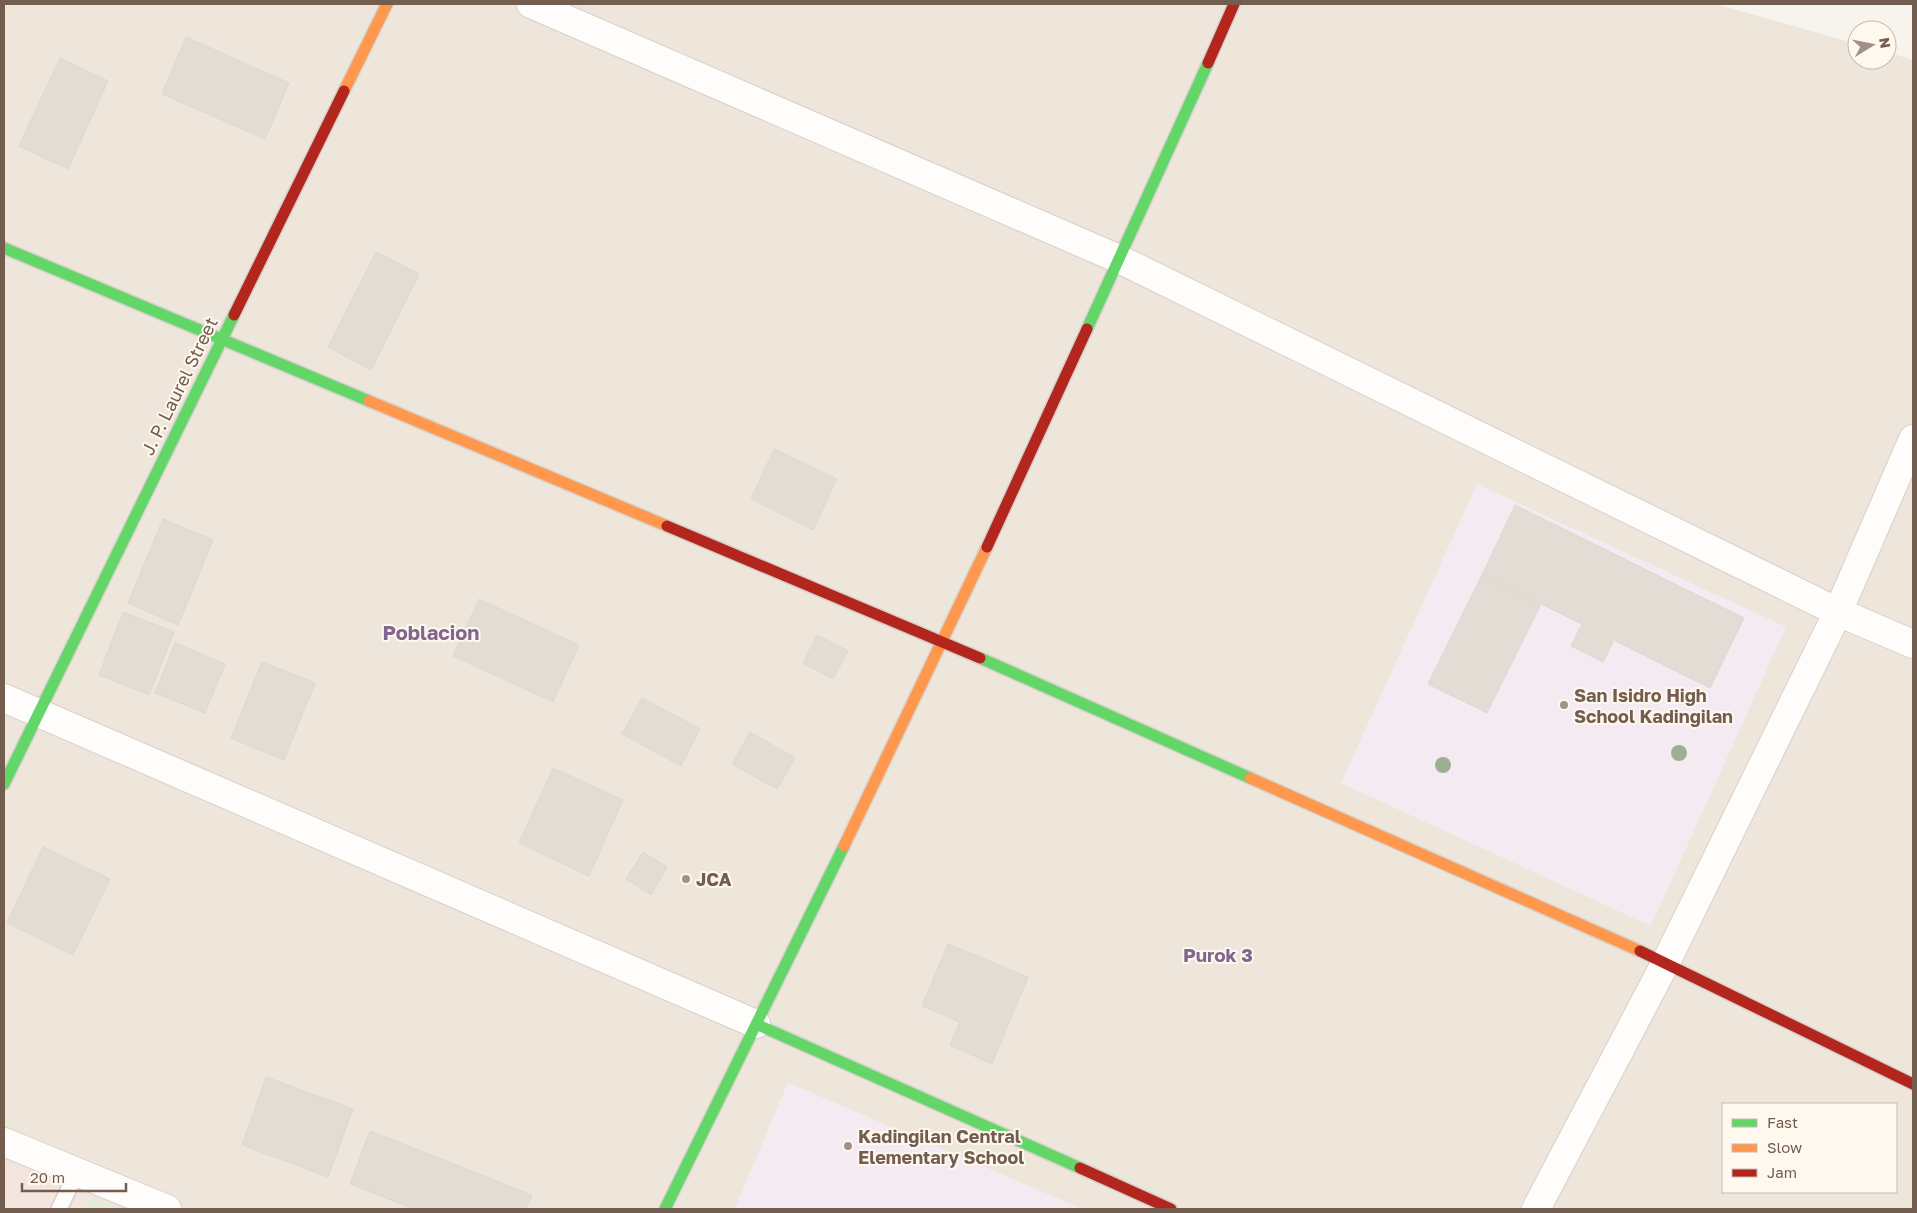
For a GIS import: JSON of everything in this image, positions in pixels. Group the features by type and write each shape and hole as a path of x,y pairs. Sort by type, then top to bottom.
{"street":[{"name":"J. P. Laurel Street","path":"4,784 387,4"},
{"path":"531,4 1120,259 1838,612 1913,644"},
{"path":"665,1209 852,830 1029,458 1234,4"},
{"path":"4,248 942,641 1666,962 1913,1084"},
{"path":"1536,1209 1666,962 1838,612 1913,440"},
{"path":"4,698 756,1024 1171,1209"},
{"path":"4,1142 167,1209"}],"lane":[{"path":"58,1209 77,1172"}],"shaded area":[{"path":"4,4 1716,4 1847,41 1847,70 1897,70 1897,55 1913,60 1913,1209 1082,1209 788,1083 735,1209 120,1209 4,1163"},
{"name":"San Isidro High School Kadingilan","path":"1477,484 1786,627 1651,926 1341,783"},
{"name":"Kadingilan Central Elementary School","path":"788,1083 1082,1209 735,1209"},
{"path":"4,1163 90,1197 84,1209 4,1209"}],"green space":[{"path":"90,1197 120,1209 84,1209"}],"building":[{"path":"186,37 289,83 265,139 162,94"},
{"path":"60,58 108,81 68,169 19,146"},
{"path":"376,252 419,274 371,370 328,347"},
{"path":"774,449 837,479 813,530 751,499"},
{"path":"1515,505 1744,618 1710,688 1614,640 1603,662 1571,646 1582,624 1482,575"},
{"path":"163,519 213,540 178,625 128,603"},
{"path":"1482,575 1541,604 1487,713 1428,684"},
{"path":"479,599 579,645 553,702 453,656"},
{"path":"123,612 174,632 149,695 99,675"},
{"path":"817,635 848,651 833,679 803,663"},
{"path":"175,643 225,664 205,713 155,693"},
{"path":"262,662 315,683 284,760 231,738"},
{"path":"642,698 700,729 681,766 622,734"},
{"path":"750,732 795,758 777,789 732,764"},
{"path":"553,768 623,800 589,876 519,843"},
{"path":"43,847 110,879 73,955 7,923"},
{"path":"643,852 667,867 651,895 626,879"},
{"path":"948,944 1028,977 992,1064 950,1045 960,1022 922,1006"},
{"path":"266,1077 353,1109 328,1177 242,1145"},
{"path":"370,1131 532,1195 526,1209 414,1209 350,1184"}],"traffic: fast":[{"path":"1087,329 1208,63"},
{"path":"4,248 369,401"},
{"path":"4,784 234,315"},
{"path":"980,658 1250,778"},
{"path":"665,1209 844,846"},
{"path":"756,1024 1080,1168"}],"traffic: slow":[{"path":"344,91 387,4"},
{"path":"369,401 667,526"},
{"path":"844,846 987,547"},
{"path":"1250,778 1640,951"}],"traffic: jam":[{"path":"1208,63 1234,4"},
{"path":"234,315 344,91"},
{"path":"987,547 1087,329"},
{"path":"667,526 980,658"},
{"path":"1640,951 1913,1084"},
{"path":"1080,1168 1171,1209"}],"place":[{"name":"San Isidro High School Kadingilan","path":"1564,705"},
{"name":"JCA","path":"686,879"},
{"name":"Kadingilan Central Elementary School","path":"848,1146"}],"district":[{"name":"Poblacion","path":"431,632"},
{"name":"Purok 3","path":"1218,954"}]}
